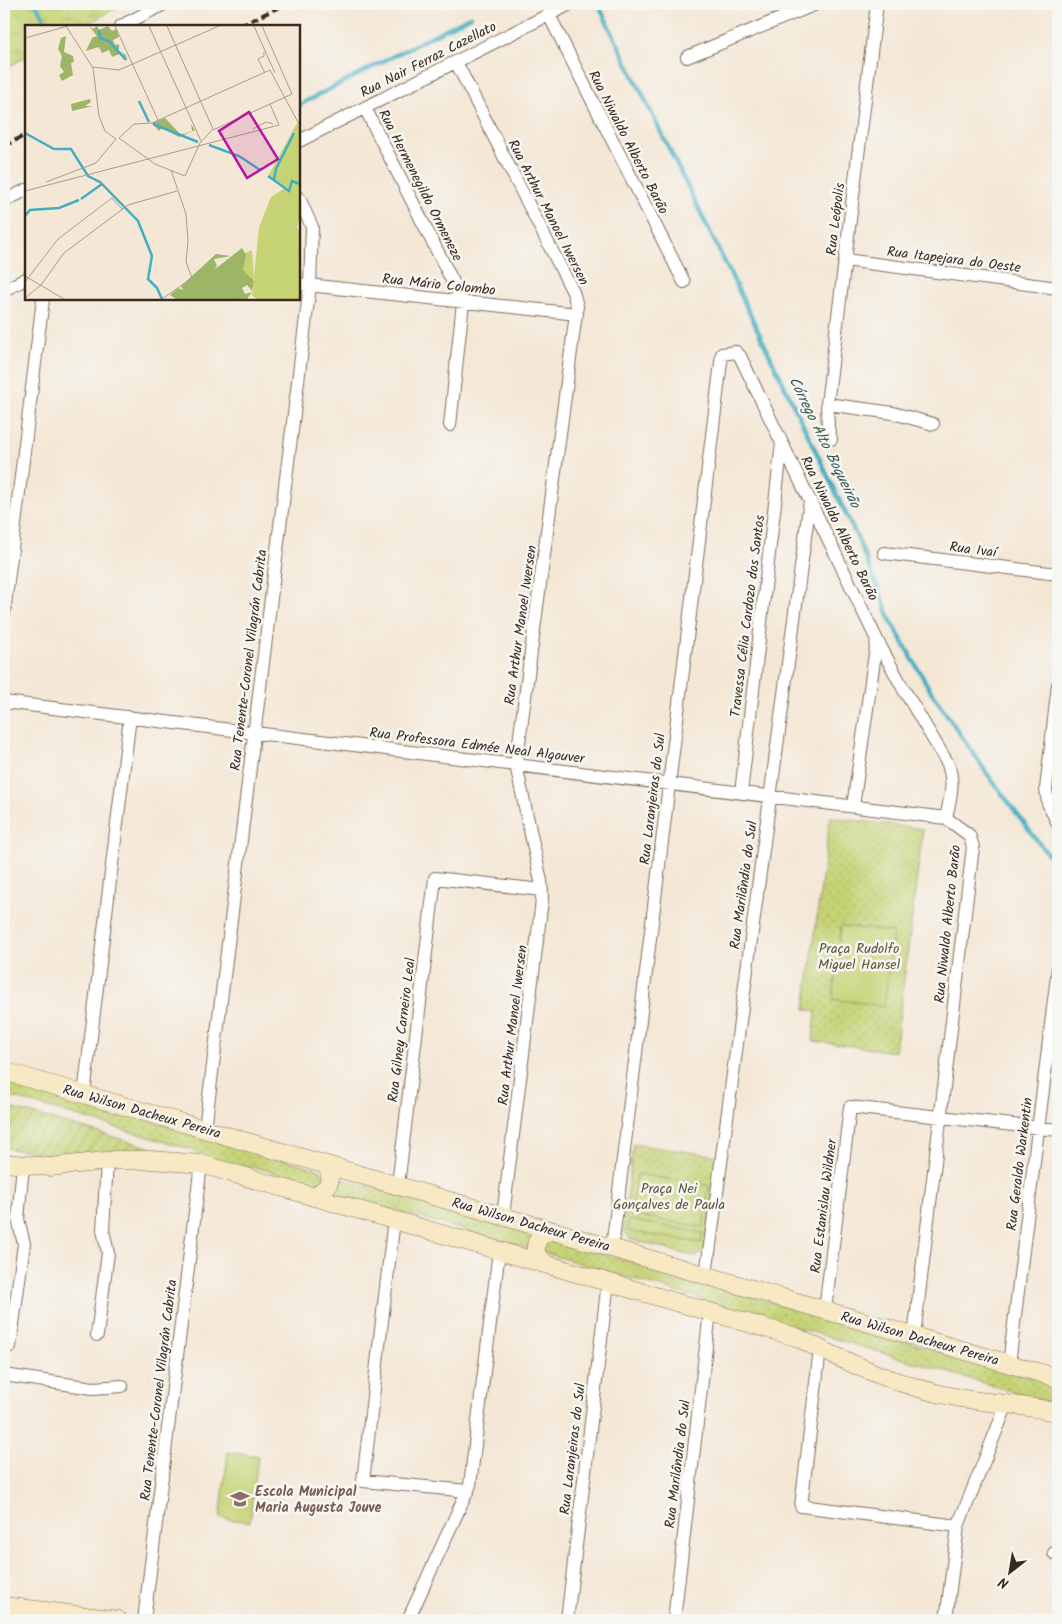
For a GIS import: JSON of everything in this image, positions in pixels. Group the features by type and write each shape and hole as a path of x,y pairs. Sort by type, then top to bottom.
{"main road":[{"name":"Rua Wilson Dacheux Pereira","path":"4,1070 1058,1378"},
{"path":"4,1163 50,1167 107,1161 152,1160 201,1164 796,1337 896,1381 961,1399 1040,1408 1058,1413"},
{"path":"313,1196 323,1191 328,1185 330,1179 327,1165"},
{"path":"546,1264 537,1256 536,1244 541,1235 555,1231"},
{"path":"4,1606 118,1620"}],"street":[{"path":"123,25 164,4"},
{"name":"Rua Nair Ferraz Cazellato","path":"300,140 570,4"},
{"path":"687,58 816,4"},
{"name":"Rua Leópolis","path":"831,439 827,416 828,404 877,4"},
{"name":"Rua Niwaldo Alberto Barão","path":"549,15 684,282"},
{"name":"Rua Arthur Manoel Iwersen","path":"456,62 576,298 576,314 516,765 542,890 503,1216"},
{"name":"Rua Hermenegildo Ormeneze","path":"365,108 463,302"},
{"path":"4,201 25,190"},
{"name":"Rua Tenente-Coronel Vilagrán Cabrita","path":"205,1129 254,732 312,227 300,200"},
{"name":"Rua Itapejara do Oeste","path":"845,260 1058,288"},
{"path":"4,290 25,280"},
{"name":"Rua Mário Colombo","path":"304,285 576,314"},
{"path":"4,613 9,533 43,300"},
{"path":"450,425 463,302"},
{"name":"Rua Niwaldo Alberto Barão","path":"722,354 736,352 740,356 877,640 948,764 952,776 952,786 946,818 969,835 973,847 914,1336"},
{"name":"Rua Laranjeiras do Sul","path":"612,1248 722,354"},
{"path":"828,404 893,413 933,424"},
{"name":"Travessa Célia Cardozo dos Santos","path":"741,793 782,442"},
{"name":"Rua Marilândia do Sul","path":"706,1276 810,499"},
{"name":"Rua Ivaí","path":"884,553 1058,574"},
{"path":"853,806 877,640"},
{"path":"1058,685 1055,727 1046,789 1048,803 1058,824"},
{"name":"Rua Professora Edmée Neal Algouver","path":"4,702 946,818"},
{"path":"84,1094 130,717"},
{"name":"Rua Gilney Carneiro Leal","path":"398,1185 434,878 542,890"},
{"name":"Rua Geraldo Warkentin","path":"1008,1364 1058,968"},
{"name":"Rua Estanislau Wildner","path":"825,1310 850,1107 941,1117"},
{"path":"941,1117 1058,1130"},
{"path":"97,1335 108,1253 103,1230 107,1161"},
{"name":"Rua Tenente-Coronel Vilagrán Cabrita","path":"144,1620 201,1164"},
{"path":"10,1346 24,1244 18,1218 24,1165"},
{"path":"394,1220 363,1481 468,1491"},
{"path":"408,1620 468,1491 499,1251"},
{"name":"Rua Laranjeiras do Sul","path":"567,1620 608,1282"},
{"name":"Rua Marilândia do Sul","path":"674,1620 710,1312"},
{"path":"820,1349 801,1506 958,1526"},
{"path":"4,1376 93,1388 122,1386"},
{"path":"946,1620 958,1526 1007,1404"}],"green space":[{"path":"4,4 124,4 85,25 25,25 25,58 4,69"},
{"name":"Praça Rudolfo Miguel Hansel","path":"830,817 923,829 895,1052 813,1041 816,1011 805,1009"},
{"path":"841,926 893,932 884,1006 833,999"},
{"path":"4,1078 321,1170 323,1178 316,1186 258,1168 233,1166 213,1160 193,1150 4,1095"},
{"path":"4,1107 170,1153 57,1155 4,1148"},
{"name":"Praça Nei Gonçalves de Paula","path":"633,1144 718,1156 705,1249 696,1257 630,1239 623,1230"},
{"path":"637,1174 709,1186 703,1227 630,1215"},
{"path":"340,1178 1058,1385 1058,1405 535,1250 335,1194"},
{"path":"629,1220 703,1233 701,1243 627,1231"},
{"path":"228,1452 258,1456 250,1522 220,1518"}],"waterway":[{"path":"36,4 47,25"},
{"name":"Córrego Alto Boqueirão","path":"601,10 857,537 892,623 930,690 988,775 1042,847 1058,865"},
{"path":"300,104 471,16"}],"railway":[{"path":"242,25 285,4"},
{"path":"4,146 25,136"}],"place":[{"name":"Escola Municipal Maria Augusta Jouve","path":"240,1499"}]}
